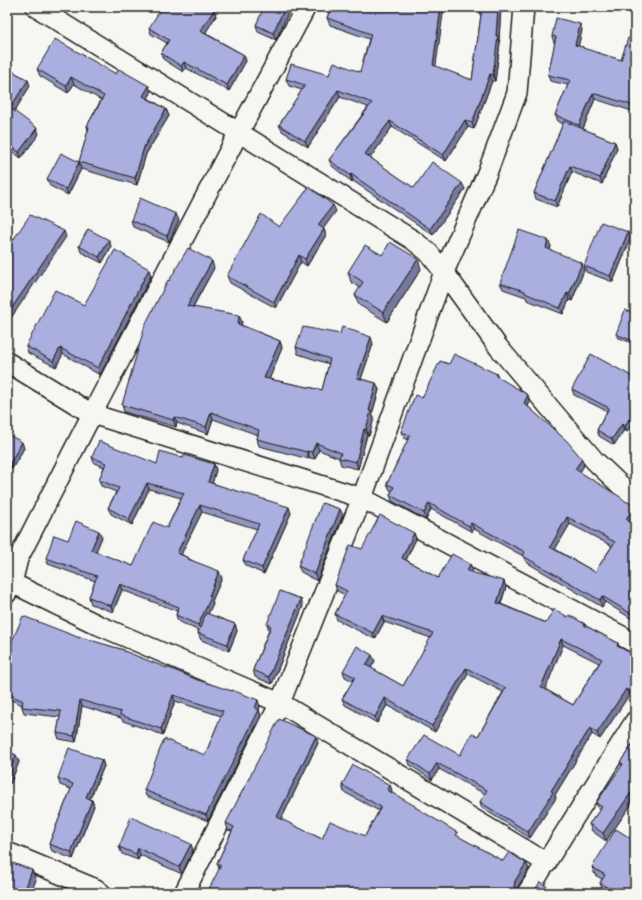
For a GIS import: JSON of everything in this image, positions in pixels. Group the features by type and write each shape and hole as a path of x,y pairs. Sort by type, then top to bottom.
{"street":[{"path":"36,7 413,240 428,252 499,348 524,378 595,461 635,499"},
{"path":"306,7 92,414 18,559 10,584 98,625 280,703 547,862"},
{"path":"184,893 280,703 362,498 444,272 487,173 517,93 524,7"},
{"path":"7,362 92,414 362,498 635,643"},
{"path":"527,893 635,721"},
{"path":"7,852 96,889 101,893"}],"building":[{"path":"162,7 210,7 214,10 200,31 244,55 227,85 184,62 181,66 161,53 169,40 149,28"},
{"path":"264,7 285,7 273,33 256,25"},
{"path":"331,7 441,7 433,65 472,80 482,8 478,7 498,7 496,36 498,36 493,75 490,74 472,123 465,120 443,155 390,121 365,154 414,188 432,162 462,183 430,229 329,160 372,103 338,90 305,141 279,125 305,85 286,79 291,64 329,75 334,62 360,72 371,34 327,18"},
{"path":"556,18 580,24 575,45 621,60 628,38 635,40 635,106 593,93 579,125 555,115 570,80 548,75 556,37 552,36"},
{"path":"55,39 116,74 119,69 149,86 143,96 166,109 144,147 135,178 79,162 89,127 87,126 104,96 71,77 66,86 37,69"},
{"path":"7,68 28,80 10,108 37,128 19,152 7,143"},
{"path":"564,121 615,142 600,178 570,166 555,201 534,193"},
{"path":"61,153 79,162 66,189 47,179"},
{"path":"309,187 333,205 318,225 324,229 305,259 299,255 274,302 227,276 261,214 279,227"},
{"path":"140,198 176,214 167,236 131,220"},
{"path":"30,215 64,231 7,315 7,249"},
{"path":"601,222 628,232 610,276 584,266"},
{"path":"88,229 109,240 99,257 79,246"},
{"path":"519,230 548,240 546,248 582,263 569,294 567,293 560,308 525,293 525,291 500,283"},
{"path":"390,242 418,259 383,312 355,295 363,282 348,272 365,245 382,255"},
{"path":"188,248 212,261 187,306 239,315 238,324 280,341 264,378 322,390 330,359 296,347 303,327 340,334 342,327 371,337 357,378 376,383 369,411 371,411 366,429 364,429 356,462 339,458 341,453 316,443 312,452 307,452 257,439 259,430 211,412 206,427 174,417 173,420 122,405 145,325 168,280 169,281"},
{"path":"115,250 149,269 98,368 60,348 53,361 26,346 55,290 84,305"},
{"path":"625,310 635,314 635,336 633,341 616,334"},
{"path":"454,354 497,374 496,376 528,395 524,403 567,441 582,459 575,469 625,501 635,505 626,519 635,525 635,616 602,596 600,600 523,556 525,552 471,523 469,526 429,503 424,513 390,495 394,487 387,484 410,435 401,432 415,395 422,398 440,361 449,364","holes":["567,517 615,542 595,572 550,547"]},
{"path":"591,354 635,378 635,422 629,419 625,426 622,424 612,439 597,430 609,408 572,389"},
{"path":"7,434 22,442 10,463 7,462"},
{"path":"99,441 157,464 160,451 183,458 184,455 214,464 208,482 289,507 262,568 243,560 259,524 200,505 177,553 219,571 209,596 211,597 198,625 176,615 179,607 120,584 111,606 89,597 97,576 46,558 54,535 68,540 76,521 99,531 91,550 133,566 153,522 167,528 184,493 147,483 129,519 108,508 119,488 99,480 106,463 92,457"},
{"path":"322,503 340,509 315,574 298,566"},
{"path":"380,515 414,533 402,558 438,578 452,554 470,564 467,571 504,581 497,603 546,623 554,609 585,624 584,625 618,643 617,646 635,655 635,680 629,691 626,689 597,733 590,728 551,791 553,792 528,832 480,802 487,790 437,763 430,774 408,759 424,735 460,755 472,733 478,736 506,688 466,668 432,726 385,698 375,717 342,699 355,677 343,671 357,646 372,655 366,665 403,686 433,633 382,616 373,633 335,614 347,591 335,585 350,545 362,549","holes":["561,639 602,659 573,705 541,687"]},
{"path":"280,591 301,599 269,677 253,670 271,626 267,624"},
{"path":"206,613 235,624 227,644 198,633"},
{"path":"23,616 80,638 124,650 195,679 232,690 258,700 255,708 259,710 206,815 144,790 164,739 205,755 223,711 173,695 161,729 120,715 121,712 80,700 74,736 57,733 61,711 22,707 23,701 7,693 7,649 8,647 9,648"},
{"path":"279,719 316,736 277,817 322,839 330,821 365,836 381,807 342,785 353,765 390,785 387,790 458,833 456,835 503,861 509,852 526,863 515,881 514,886 516,893 207,893 221,865 217,863 234,827 226,823"},
{"path":"635,742 635,787 603,833 589,824 602,807 596,803 623,764 620,762"},
{"path":"69,748 102,760 86,797 92,800 71,852 49,844 73,784 58,778"},
{"path":"7,751 16,755 7,777"},
{"path":"131,817 191,844 179,867 138,848 136,854 119,847"},
{"path":"616,829 635,841 635,893 616,893 600,883 605,875 592,867"},
{"path":"7,861 32,870 24,893 7,893"},
{"path":"540,882 557,893 533,893"}]}
